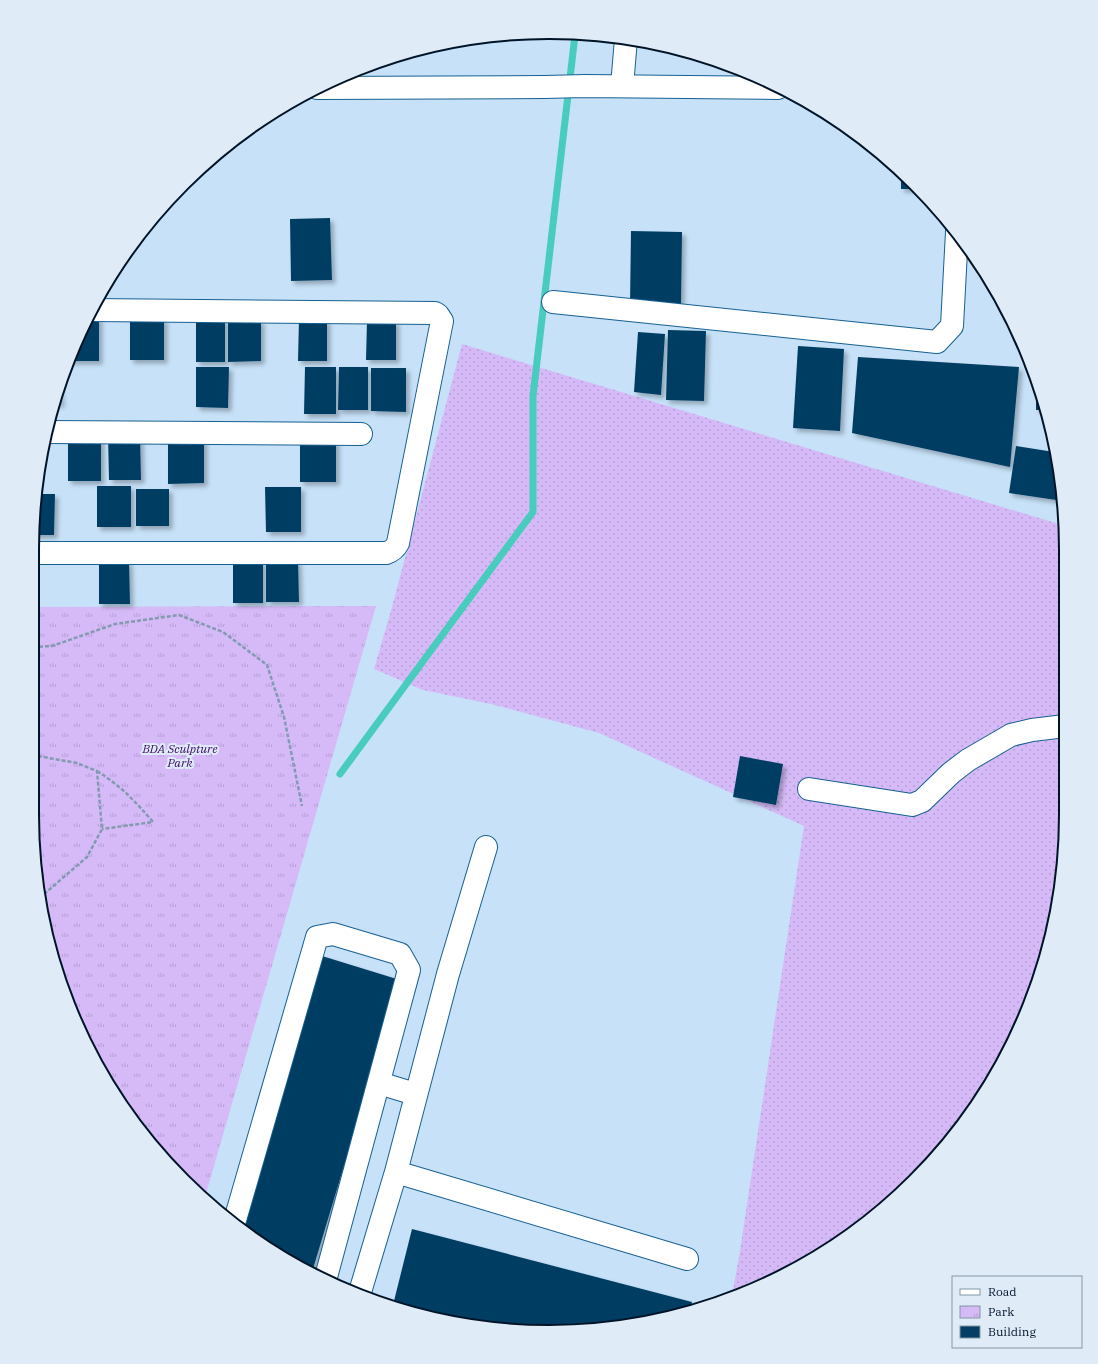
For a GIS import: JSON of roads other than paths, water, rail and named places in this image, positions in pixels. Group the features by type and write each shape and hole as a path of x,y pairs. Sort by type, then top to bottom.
{"street":[{"path":"622,86 626,45"},
{"path":"332,88 585,86 766,88"},
{"path":"553,302 937,342 952,326 956,242"},
{"path":"39,553 386,553 396,548 398,543 442,321 438,315 435,313 99,310"},
{"path":"53,432 361,434"},
{"path":"809,789 912,805 922,801 951,773 968,760 1011,735 1032,730 1059,727"},
{"path":"361,1289 396,1172 415,1094 448,974 486,847"},
{"path":"236,1217 317,936 333,934 400,954 409,970 327,1274"},
{"path":"379,1083 415,1094"},
{"path":"396,1172 687,1259"}],"waterway":[{"path":"340,774 533,512 533,396 574,40"}],"park label":[{"name":"BDA Sculpture Park","path":"180,755"}]}
